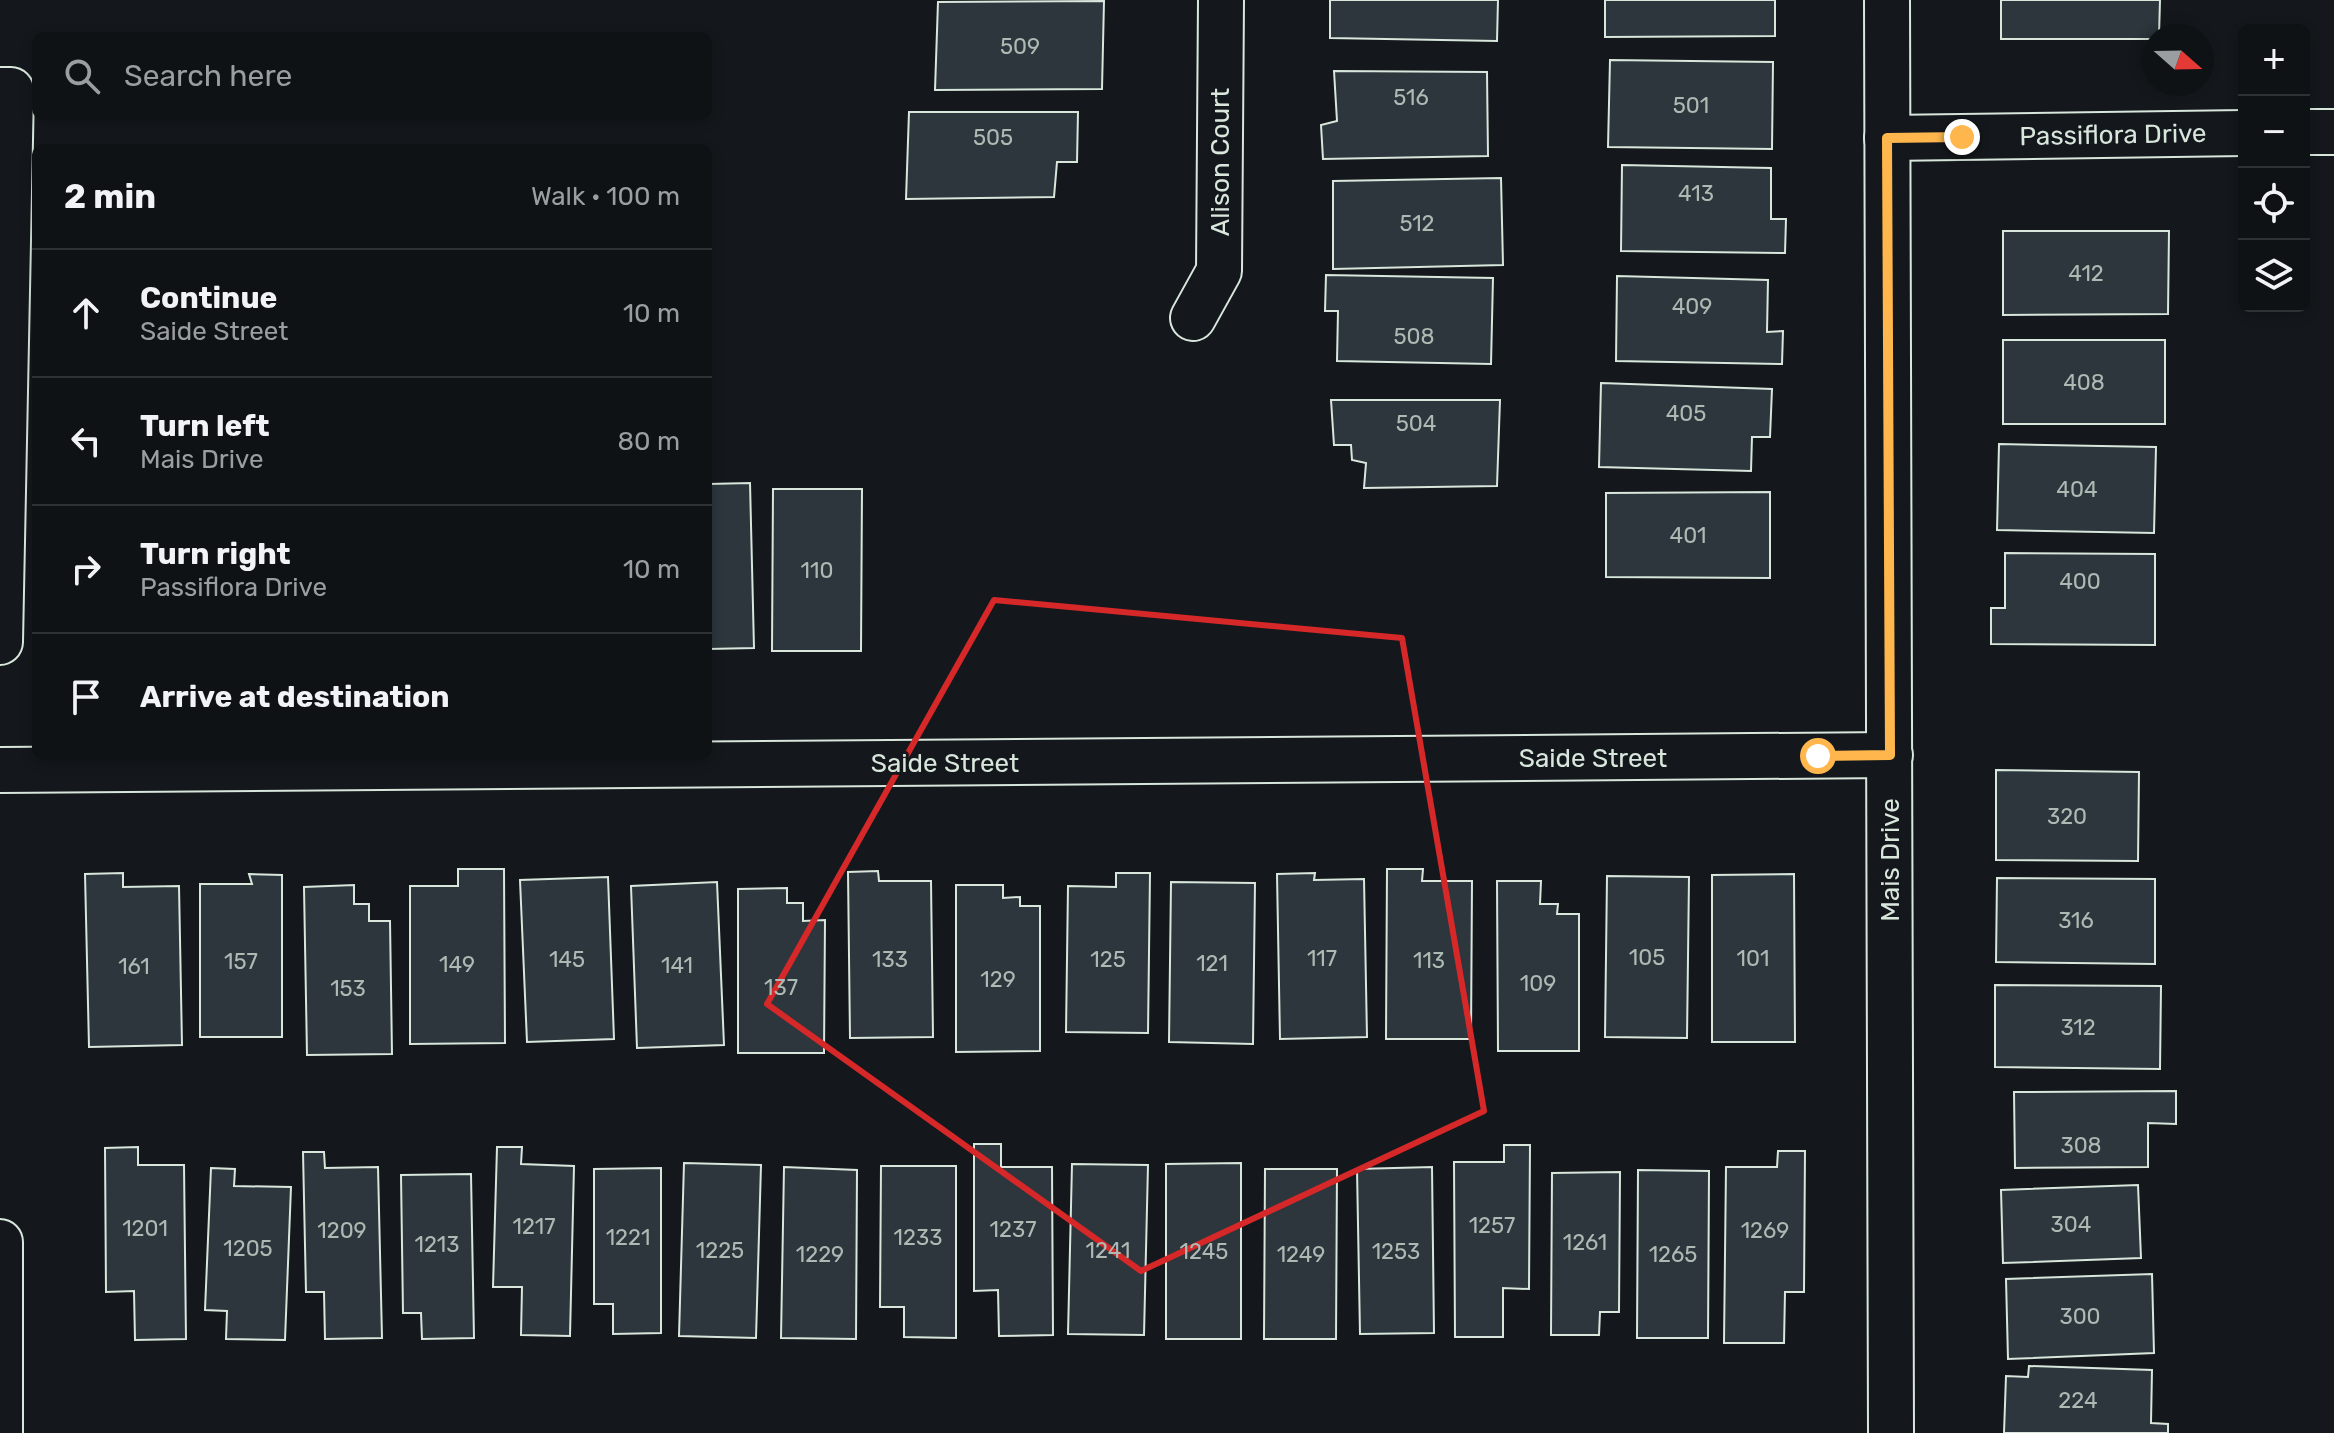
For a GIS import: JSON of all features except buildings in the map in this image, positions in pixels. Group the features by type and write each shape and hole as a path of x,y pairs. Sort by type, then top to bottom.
{"street":[{"name":"Alison Court","path":"1193,318 1219,271 1221,0"},
{"name":"Mais Drive","path":"1887,0 1891,1433"},
{"path":"0,642 5,90"},
{"path":"2310,132 2334,132"},
{"name":"Passiflora Drive","path":"1887,138 2238,133"},
{"name":"Saide Street","path":"0,770 1890,755"},
{"path":"0,1242 0,1433"}],"highlighted area":[{"path":"994,600 1402,638 1484,1111 1141,1271 767,1004"}],"route":[{"path":"1818,756 1890,755 1887,138 1962,137"}]}
